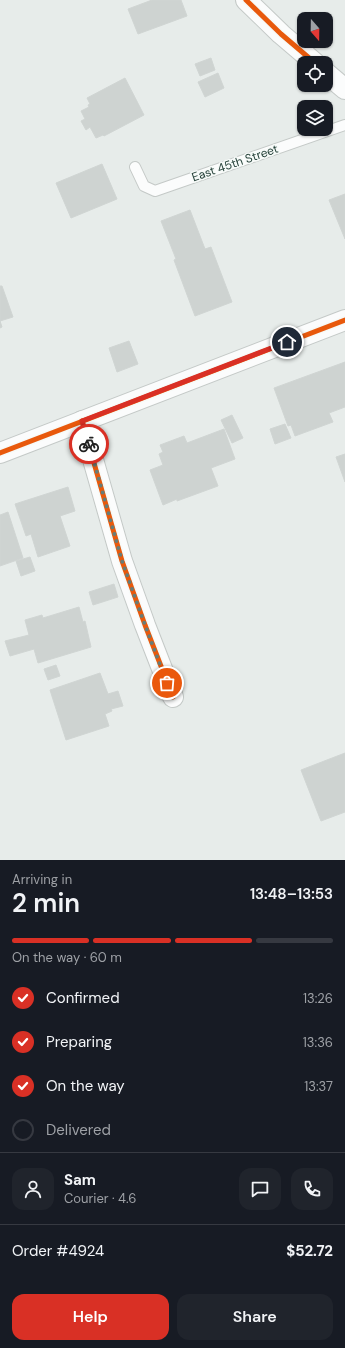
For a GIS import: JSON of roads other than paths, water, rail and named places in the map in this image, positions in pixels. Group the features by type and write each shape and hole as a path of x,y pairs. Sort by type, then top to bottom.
{"street":[{"path":"246,0 281,34 307,56"},
{"path":"333,79 345,89"},
{"path":"0,453 345,320"},
{"path":"82,421 122,561 173,697"}],"lane":[{"name":"East 45th Street","path":"135,167 144,186 155,191 345,125"}]}
